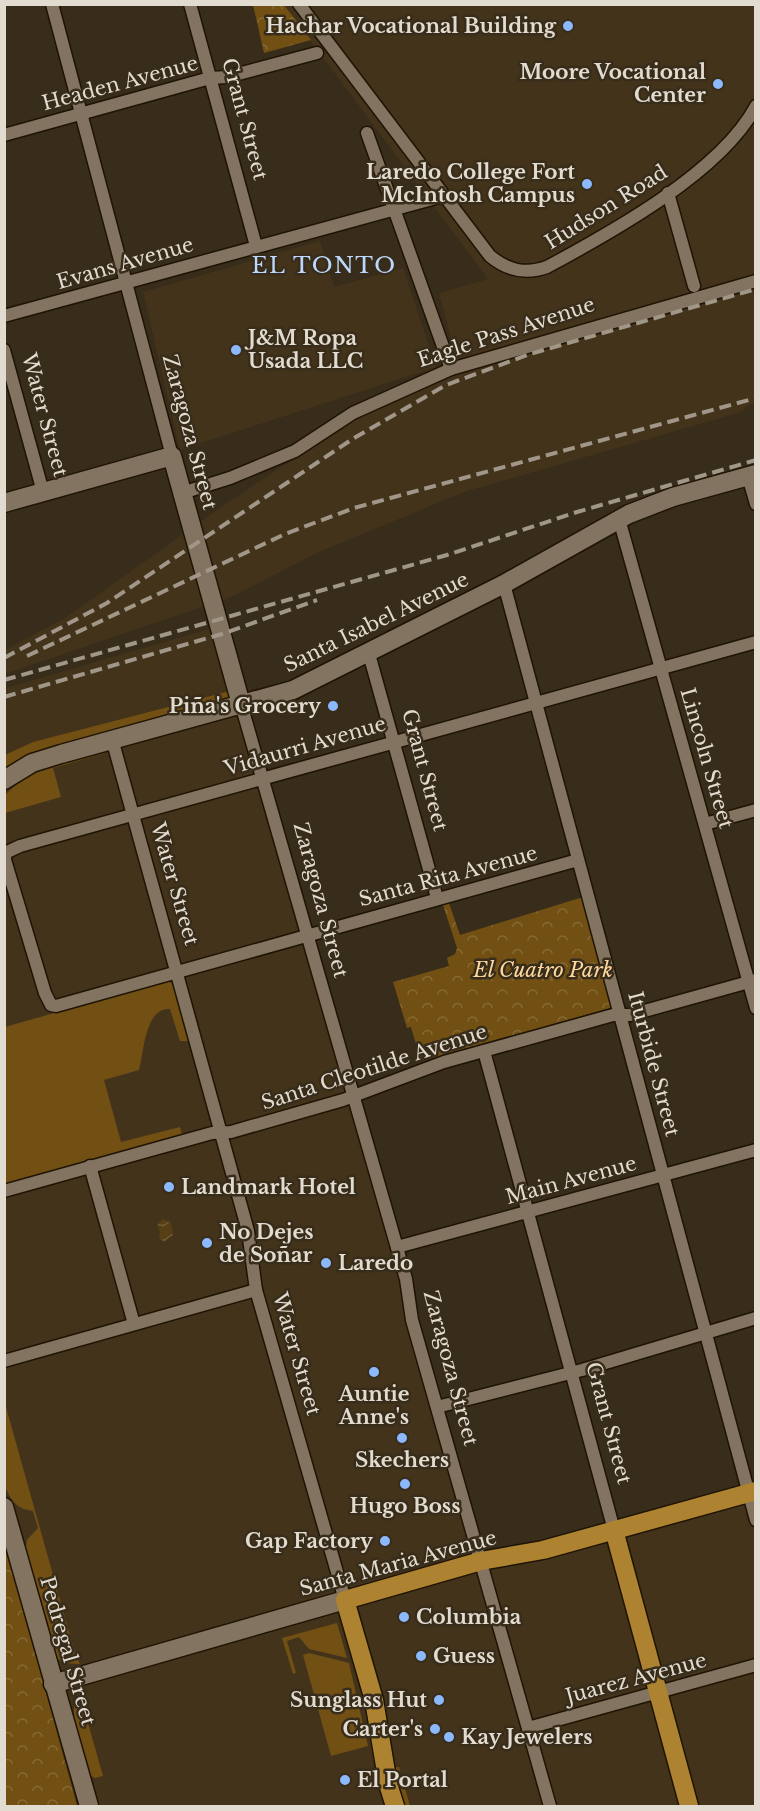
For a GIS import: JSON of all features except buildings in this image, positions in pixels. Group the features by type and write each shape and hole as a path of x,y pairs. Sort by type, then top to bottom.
{"main road":[{"path":"4,502 172,456"},
{"name":"Zaragoza Street","path":"172,456 242,704"},
{"name":"Santa Isabel Avenue","path":"4,780 32,763 293,690 369,654 504,584 619,519 656,503 752,475"},
{"name":"Santa Maria Avenue","path":"53,1684 481,1562 543,1550 752,1492"},
{"name":"Pedregal Street","path":"4,1508 89,1806"},
{"name":"Grant Street","path":"614,1530 689,1806"},
{"name":"Water Street","path":"345,1600 374,1700 388,1784 395,1806"}],"street":[{"name":"Zaragoza Street","path":"52,4 128,283 172,456"},
{"name":"Grant Street","path":"190,4 256,246"},
{"name":"Hudson Road","path":"299,4 490,256 513,270 538,271 668,193 735,139 756,106"},
{"name":"Headen Avenue","path":"4,135 210,78 226,76 317,52"},
{"path":"367,133 451,369"},
{"path":"668,193 694,286"},
{"name":"Evans Avenue","path":"4,316 443,196"},
{"name":"Eagle Pass Avenue","path":"182,493 230,478 295,451 353,413 451,369 756,281"},
{"name":"Water Street","path":"4,350 43,492"},
{"path":"752,475 756,504"},
{"name":"Lincoln Street","path":"619,519 752,981 756,1008"},
{"name":"Iturbide Street","path":"504,584 664,1176 664,1187 752,1492 756,1520"},
{"name":"Vidaurri Avenue","path":"5,853 20,846 133,814 756,642"},
{"name":"Grant Street","path":"369,654 437,898"},
{"name":"Zaragoza Street","path":"242,704 397,1247 412,1320 550,1806"},
{"name":"Water Street","path":"112,739 248,1231 256,1290 345,1600"},
{"path":"705,824 756,810"},
{"name":"Santa Rita Avenue","path":"5,853 6,866 45,993 51,1005 61,1006 578,860"},
{"name":"Santa Cleotilde Avenue","path":"4,1191 90,1166 222,1132 231,1132 353,1096 430,1067 484,1051 621,1015 630,1015 752,981"},
{"name":"Grant Street","path":"484,1051 614,1530"},
{"name":"Main Avenue","path":"397,1247 756,1150"},
{"path":"90,1166 134,1324"},
{"path":"4,1361 256,1290"},
{"path":"436,1407 756,1318"},
{"name":"Juarez Avenue","path":"528,1728 756,1665"}],"shaded area":[{"name":"Laredo College Fort McIntosh Campus","path":"284,5 755,5 755,277 457,360 439,293 488,279"},
{"path":"320,241 334,287 403,268 436,367 180,450 143,292"},
{"path":"755,288 755,403 748,405 742,412 467,491 319,552 231,597 5,674 5,650 65,618 224,505 355,418 427,382"},
{"path":"220,626 481,1561 755,1491 755,1806 5,1806 5,688"}],"green space":[{"path":"253,5 284,5 311,40 264,53"},
{"path":"230,691 233,698 52,747 5,770 5,755 33,742"},
{"path":"105,750 105,753 53,768 61,797 5,813 5,795 27,778 51,766"},
{"name":"El Cuatro Park","path":"583,897 612,1002 610,1008 421,1061 411,1027 407,1028 393,982 449,966 447,958 455,954 457,948 442,902 448,900 460,935"},
{"path":"167,981 174,984 190,1041 180,1041 170,1009 162,1010 155,1015 147,1032 139,1070 104,1080 121,1142 180,1127 182,1135 5,1184 5,1027"},
{"path":"4,1400 76,1657 80,1664 64,1663 55,1657 25,1554 27,1540 38,1528 33,1511 22,1508 14,1502 4,1482"},
{"path":"4,1538 77,1806 5,1806"},
{"path":"337,1623 347,1658 309,1649 299,1637 287,1641 296,1673 293,1674 282,1638"},
{"path":"309,1653 349,1663 368,1746 331,1756 303,1655"},
{"path":"85,1690 82,1702 103,1776 95,1778 90,1775 74,1716 78,1695"},
{"path":"399,1767 410,1806 402,1806 392,1768"}],"water":[{"path":"163,1219 171,1223 173,1235 164,1242 159,1238 160,1231 157,1225"}],"railway":[{"path":"4,658 107,603 354,438 446,385 530,354 756,289"},
{"path":"27,656 285,534 354,508 756,398"},
{"path":"4,680 447,555 577,512 756,460"},
{"path":"4,697 222,634 317,600"}],"place":[{"name":"Hachar Vocational Building","path":"568,26"},
{"name":"Moore Vocational Center","path":"718,84"},
{"name":"Laredo College Fort McIntosh Campus","path":"587,184"},
{"name":"J&M Ropa Usada LLC","path":"236,350"},
{"name":"Piña's Grocery","path":"333,706"},
{"name":"Landmark Hotel","path":"169,1187"},
{"name":"No Dejes de Soñar","path":"207,1243"},
{"name":"Laredo","path":"326,1263"},
{"name":"Auntie Anne's","path":"374,1372"},
{"name":"Skechers","path":"402,1438"},
{"name":"Hugo Boss","path":"405,1484"},
{"name":"Gap Factory","path":"385,1541"},
{"name":"Columbia","path":"404,1617"},
{"name":"Guess","path":"421,1656"},
{"name":"Sunglass Hut","path":"439,1700"},
{"name":"Carter's","path":"435,1729"},
{"name":"Kay Jewelers","path":"449,1737"},
{"name":"El Portal","path":"345,1780"}],"district":[{"name":"EL TONTO","path":"324,265"}]}
